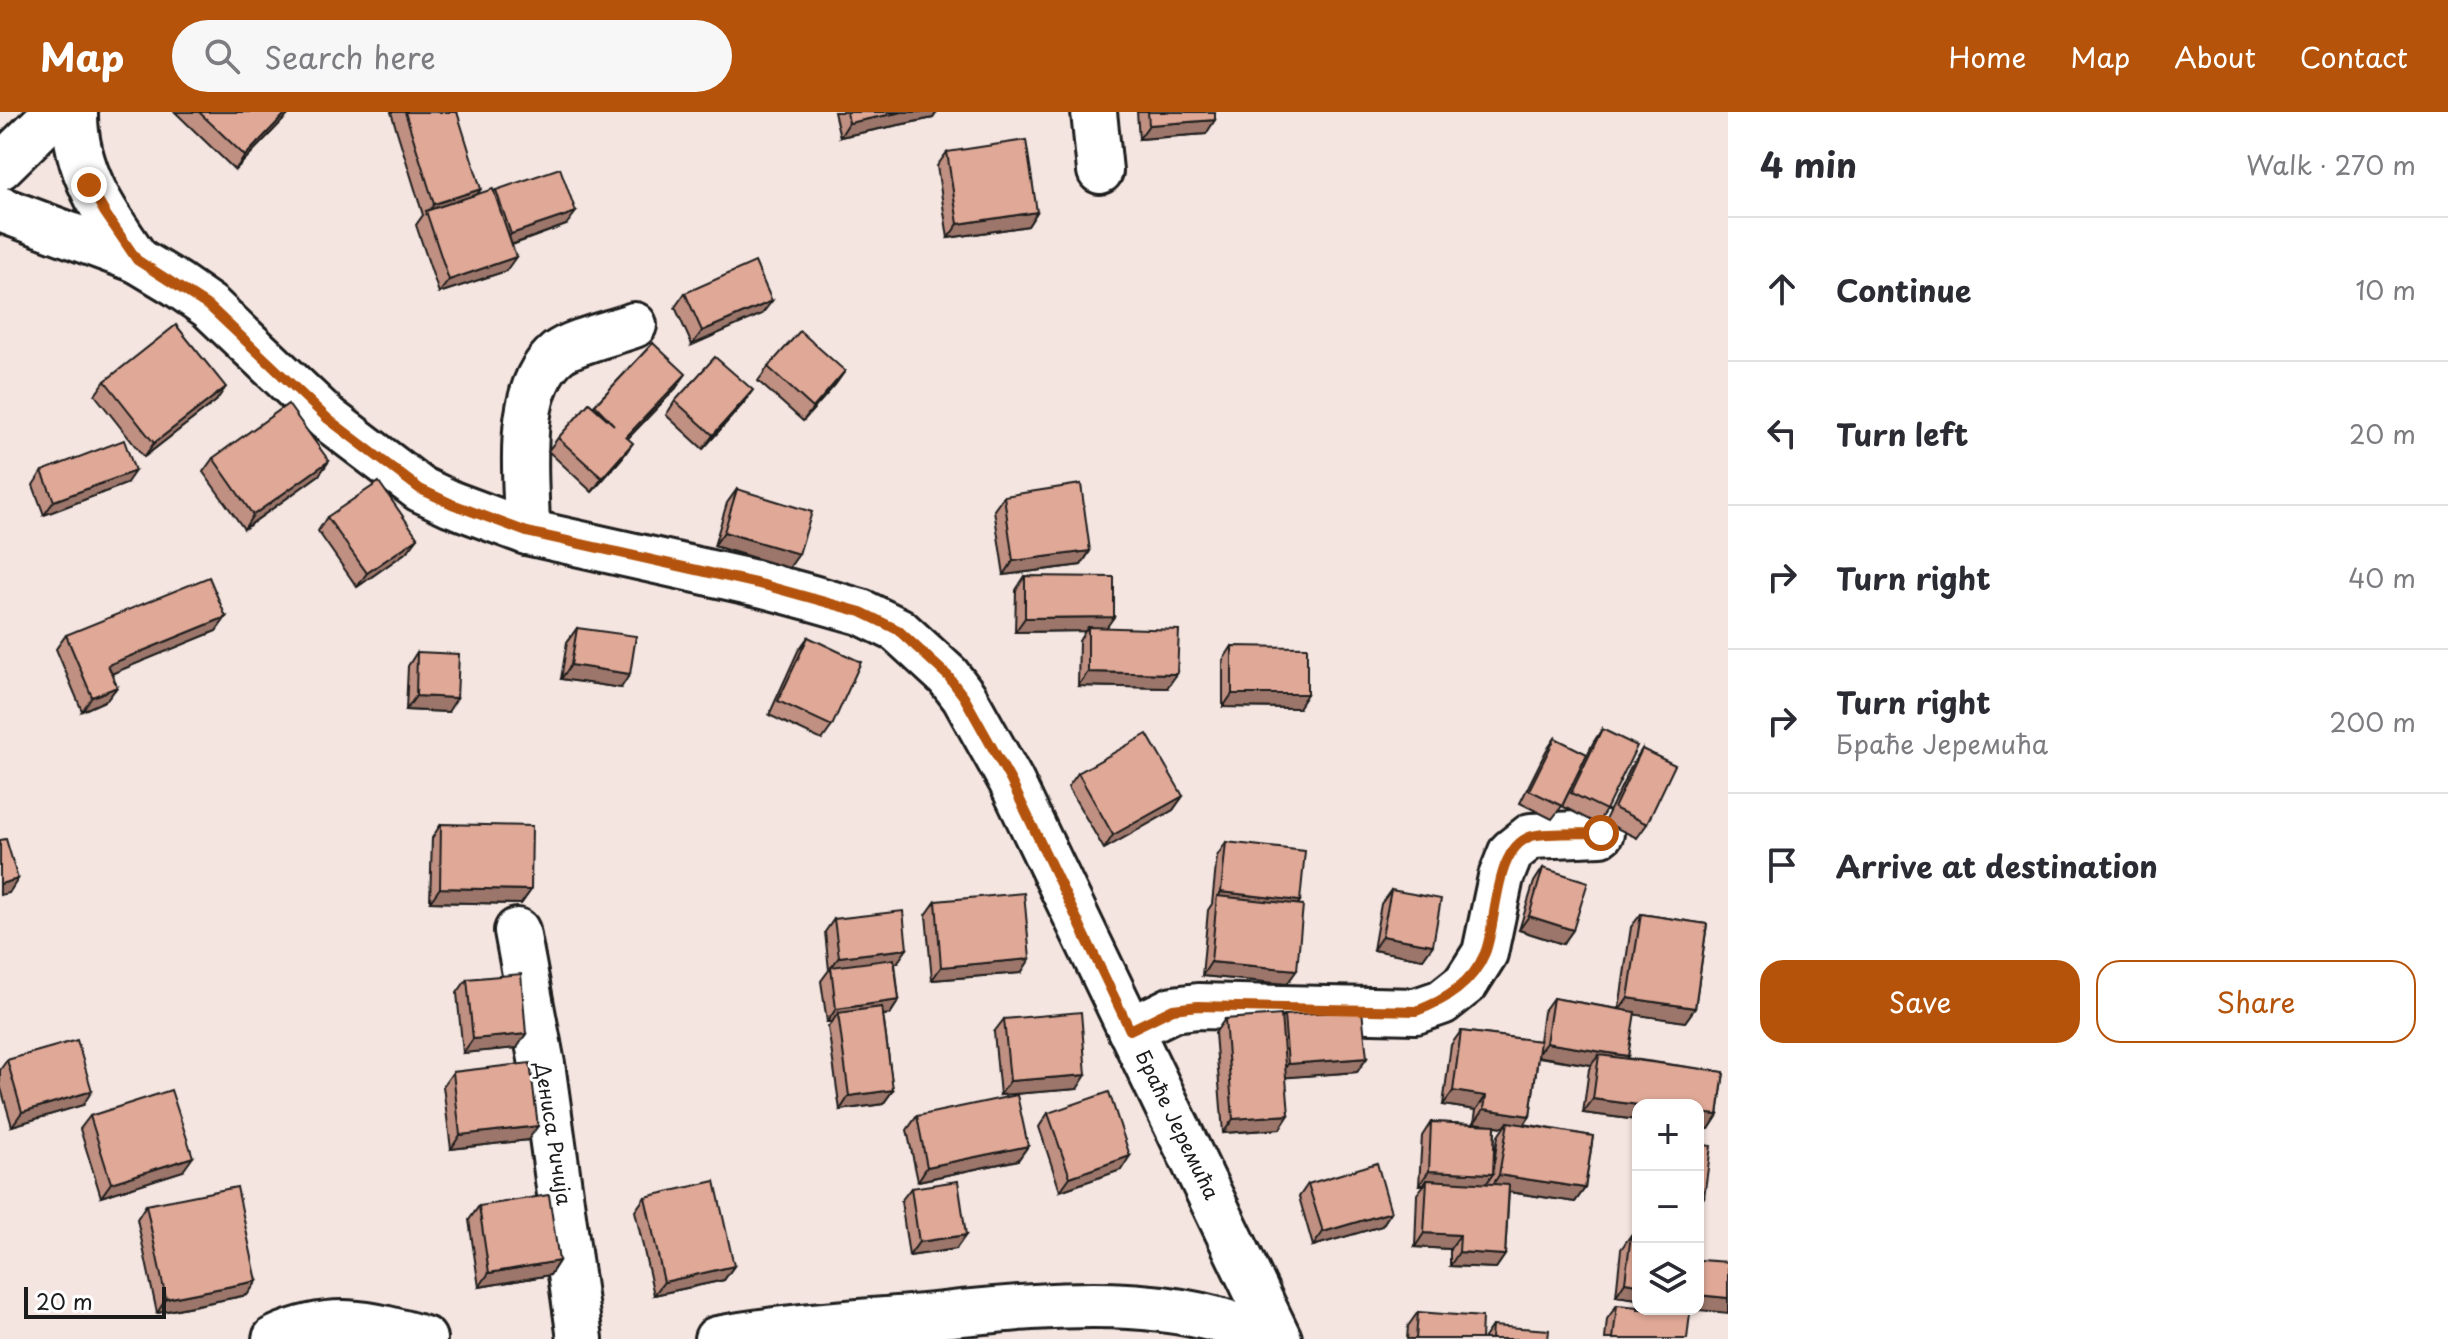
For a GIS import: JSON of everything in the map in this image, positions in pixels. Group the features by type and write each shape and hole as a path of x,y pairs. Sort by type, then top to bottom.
{"street":[{"path":"0,167 56,112"},
{"name":"Браће Јеремића","path":"75,112 74,127 80,160 89,185 137,260"},
{"path":"1094,112 1100,171"},
{"name":"Браће Јеремића","path":"0,209 137,260 210,307 328,419 420,489 527,532 764,585 861,612 898,630 948,676 964,697 1011,781 1279,1339"},
{"path":"527,532 526,429 532,394 542,369 560,351 634,325"},
{"path":"1130,1030 1173,1009 1198,1006 1416,1011 1442,1002 1466,983 1485,953 1501,877 1511,852 1531,836 1601,833"},
{"name":"Дениса Ричија","path":"517,931 542,1064 580,1339"},
{"path":"717,1339 753,1332 868,1321 1049,1305 1096,1304 1152,1307 1190,1314 1247,1328 1271,1339"},
{"path":"275,1339 301,1328 334,1323 375,1324 424,1339"}],"building":[{"path":"199,112 287,112 245,156"},
{"path":"405,112 457,112 481,189 434,204"},
{"path":"847,112 902,112 849,123"},
{"path":"1148,112 1215,112 1215,120 1149,125"},
{"path":"1026,140 1037,212 958,224 947,152"},
{"path":"560,168 576,212 511,234 496,190"},
{"path":"493,189 516,257 449,280 426,211"},
{"path":"755,262 772,301 702,331 685,293"},
{"path":"176,325 226,387 154,443 105,381"},
{"path":"800,331 845,371 813,408 768,367"},
{"path":"653,343 686,374 626,437 633,443 602,478 558,438 589,403 614,425 595,405"},
{"path":"715,357 753,390 713,435 675,401"},
{"path":"288,404 329,461 253,515 213,458"},
{"path":"124,440 135,471 54,501 42,471"},
{"path":"379,482 418,538 367,573 327,517"},
{"path":"1081,484 1090,551 1013,561 1004,496"},
{"path":"737,489 812,512 799,554 724,532"},
{"path":"1025,576 1114,577 1114,617 1025,618"},
{"path":"209,577 226,617 108,665 117,687 92,697 66,635"},
{"path":"1088,627 1179,630 1177,674 1088,672"},
{"path":"577,628 636,636 630,674 571,665"},
{"path":"808,637 861,662 832,726 778,701"},
{"path":"1232,646 1307,647 1307,694 1232,694"},
{"path":"417,652 459,654 457,698 416,696"},
{"path":"1602,729 1637,746 1606,810 1571,793"},
{"path":"1147,734 1183,796 1113,835 1078,773"},
{"path":"1555,738 1587,754 1562,806 1529,790"},
{"path":"1642,749 1675,765 1647,824 1614,808"},
{"path":"441,824 532,826 531,890 440,888"},
{"path":"6,839 18,879 0,884 0,840"},
{"path":"1226,842 1305,851 1300,901 1221,892"},
{"path":"1543,868 1588,882 1573,930 1529,916"},
{"path":"1391,890 1441,899 1433,945 1382,936"},
{"path":"1024,893 1030,959 941,967 936,901"},
{"path":"1217,896 1303,905 1297,970 1211,962"},
{"path":"903,911 907,949 839,957 834,919"},
{"path":"1641,914 1707,924 1695,1008 1628,998"},
{"path":"894,959 899,1000 836,1009 831,967"},
{"path":"521,974 526,1034 473,1039 467,979"},
{"path":"1553,998 1635,1012 1628,1056 1546,1043"},
{"path":"882,1007 893,1090 849,1096 838,1013"},
{"path":"1362,1010 1367,1058 1288,1064 1284,1015"},
{"path":"1081,1012 1086,1075 1010,1081 1004,1019"},
{"path":"1281,1015 1289,1115 1233,1119 1225,1019"},
{"path":"1461,1031 1540,1041 1530,1116 1484,1109 1486,1096 1453,1091"},
{"path":"77,1040 92,1091 22,1112 7,1060"},
{"path":"1599,1055 1724,1072 1718,1115 1704,1114 1704,1099 1632,1099 1632,1104 1593,1099"},
{"path":"530,1063 538,1126 460,1135 453,1072"},
{"path":"171,1090 193,1157 111,1183 90,1116"},
{"path":"1109,1092 1130,1156 1070,1177 1048,1113"},
{"path":"1017,1095 1028,1146 927,1167 917,1116"},
{"path":"1431,1122 1495,1125 1493,1174 1429,1171"},
{"path":"1508,1122 1593,1136 1585,1188 1499,1175"},
{"path":"1704,1145 1711,1146 1704,1197"},
{"path":"1377,1163 1391,1212 1323,1232 1308,1184"},
{"path":"1427,1180 1509,1185 1505,1255 1459,1252 1460,1235 1424,1233"},
{"path":"715,1181 734,1266 664,1282 645,1197"},
{"path":"958,1181 966,1235 919,1242 911,1188"},
{"path":"237,1187 257,1281 166,1299 146,1205"},
{"path":"549,1195 559,1261 489,1273 479,1206"},
{"path":"1631,1235 1632,1283 1625,1282"},
{"path":"1704,1260 1728,1262 1728,1298 1704,1296"},
{"path":"1617,1305 1632,1306 1632,1315 1690,1315 1687,1339 1613,1339"},
{"path":"1418,1312 1482,1317 1481,1339 1416,1339"},
{"path":"1492,1326 1549,1330 1548,1339 1491,1339"}],"route":[{"path":"89,185 137,260 210,307 328,419 420,489 527,532 764,585 861,612 898,630 948,676 964,697 1011,781 1130,1030 1173,1009 1198,1006 1416,1011 1442,1002 1466,983 1485,953 1501,877 1511,852 1531,836 1601,833"}]}
